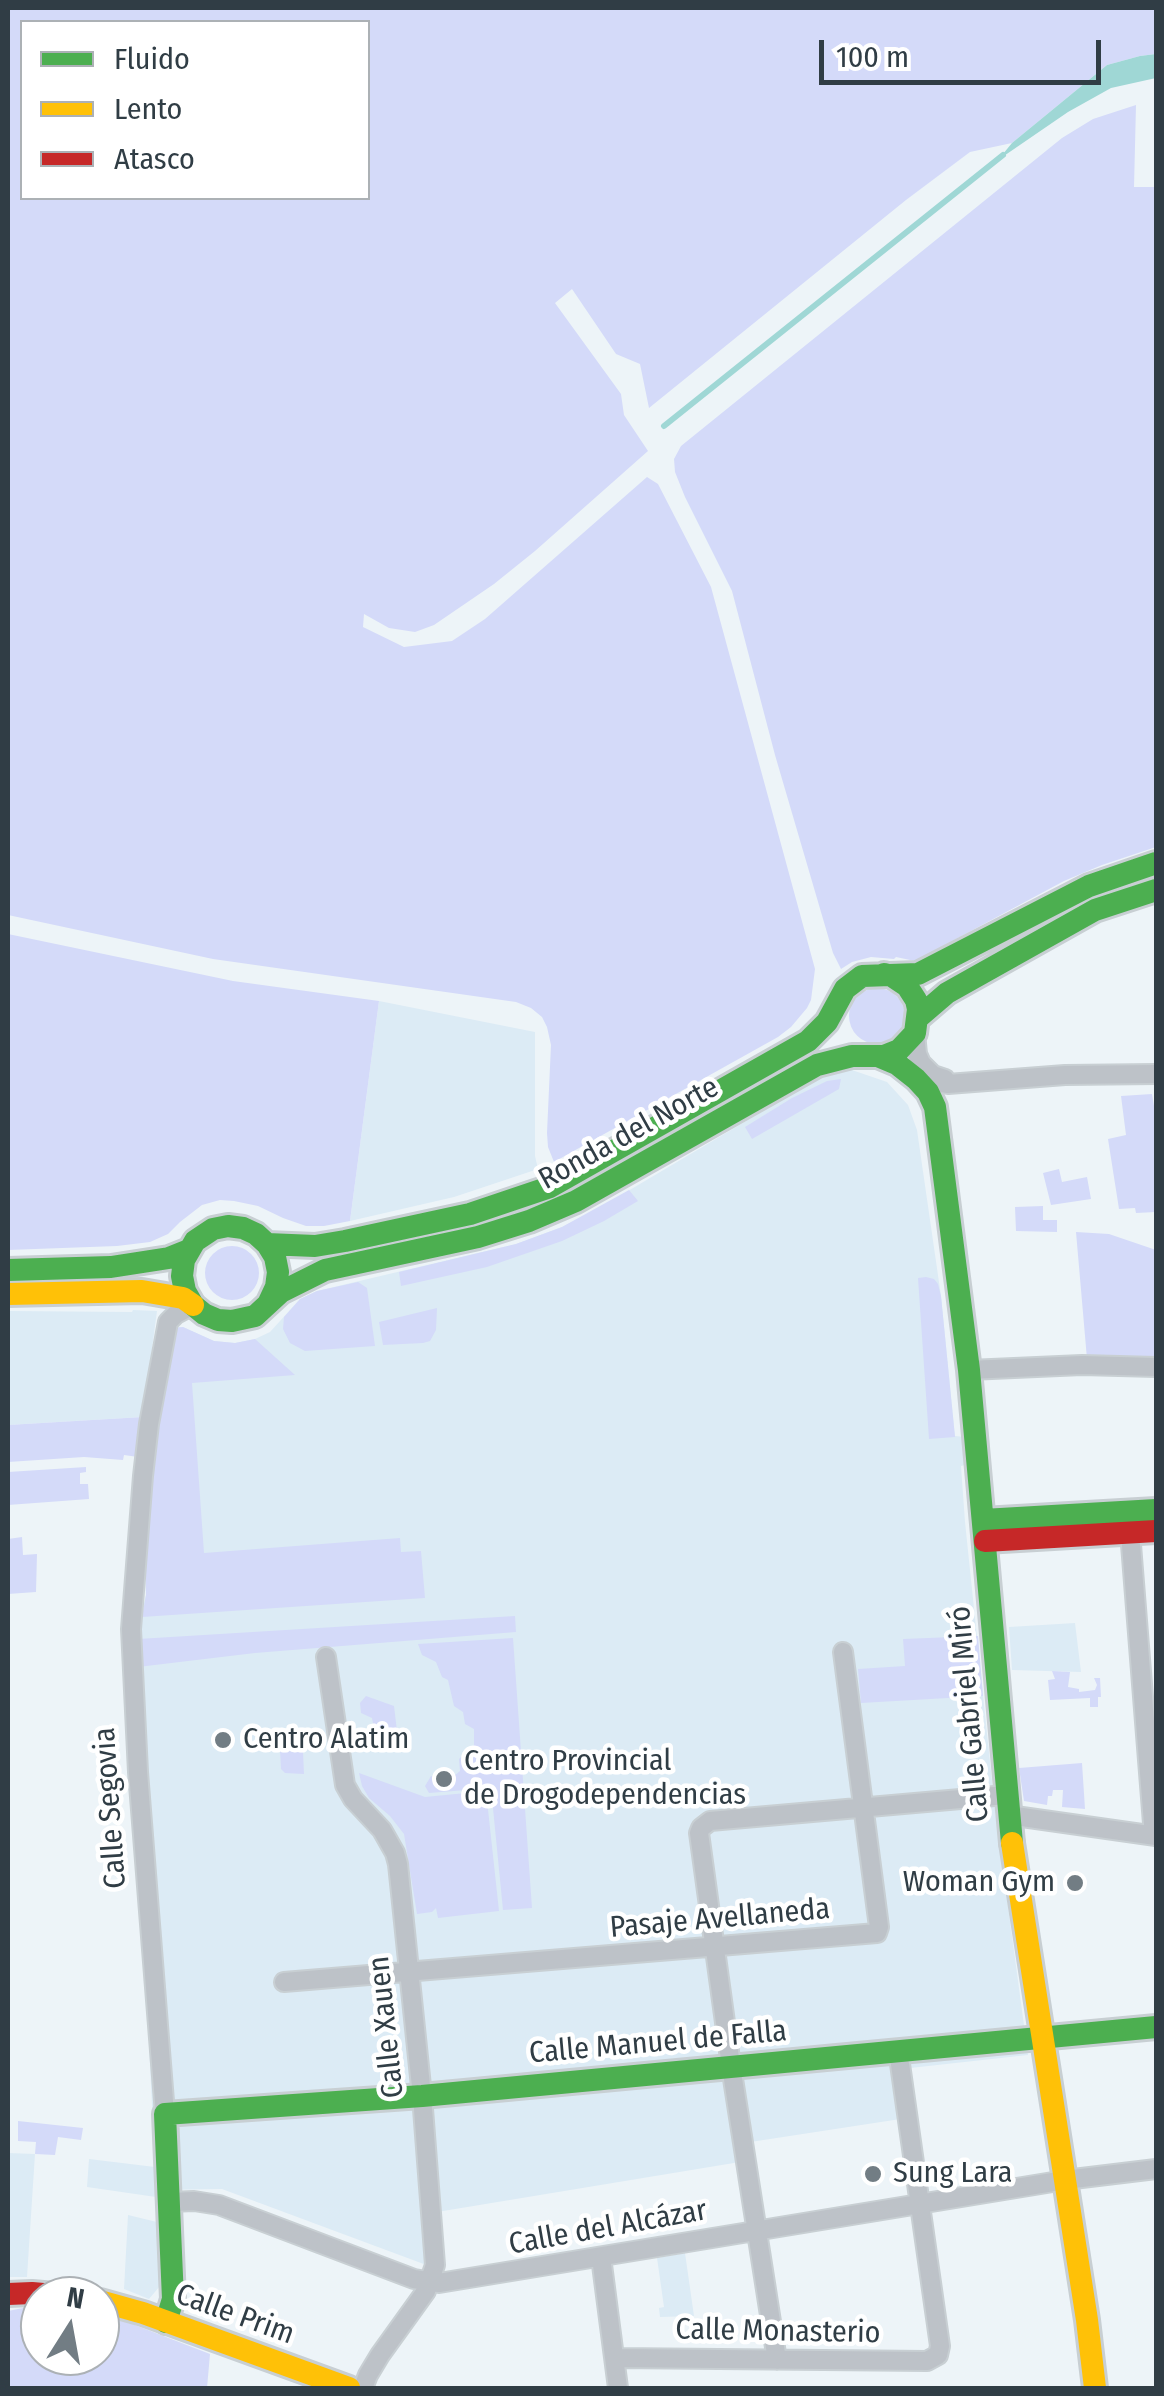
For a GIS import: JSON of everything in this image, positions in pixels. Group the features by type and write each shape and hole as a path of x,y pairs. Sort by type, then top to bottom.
{"main road":[{"name":"Ronda del Norte","path":"268,1244 315,1246 346,1241 470,1214 550,1188 808,1041 853,982 873,974 918,974 1075,893 1156,862"},
{"name":"Ronda del Norte","path":"277,1296 325,1270 478,1237 576,1201 817,1065 900,1050 937,1000 976,975 1096,910 1156,890"},
{"path":"884,974 900,980 912,992 917,1025"},
{"path":"830,1017 855,1050 897,1064 922,1085"},
{"name":"Calle Gabriel Miró","path":"922,1085 935,1107 969,1370 1007,1805 1095,2388"},
{"path":"8,1270 111,1267 179,1254 200,1236 228,1226 243,1228 268,1244 278,1272 277,1296 255,1316 232,1322 204,1314 183,1298 142,1291 8,1294"},
{"path":"179,1254 184,1260 185,1291 193,1305"},
{"path":"984,1531 1156,1510"},
{"path":"984,1531 1156,1530"},
{"name":"Calle Manuel de Falla","path":"165,2114 422,2096 1156,2026"},
{"name":"Calle Segovia","path":"165,2114 173,2299 166,2322"},
{"name":"Calle Prim","path":"120,2305 349,2388"}],"street":[{"path":"917,1025 917,1054 926,1070 955,1083"},
{"path":"922,1085 1156,1074"},
{"name":"Calle Segovia","path":"165,2114 138,1772 132,1629 142,1476 168,1322 193,1305"},
{"path":"969,1370 1156,1367"},
{"path":"778,2360 699,1833 710,1821 863,1807 1007,1805 1155,1836 1130,1532"},
{"name":"Pasaje Avellaneda","path":"284,1982 877,1933 843,1652"},
{"name":"Calle Xauen","path":"326,1657 345,1785 382,1830 398,1864 422,2096 434,2265 430,2283"},
{"path":"898,2050 920,2204"},
{"name":"Calle del Alcázar","path":"170,2202 220,2204 414,2279 439,2284 1064,2180 1156,2169"},
{"name":"Calle Monasterio","path":"615,2358 927,2361 938,2356 940,2346 920,2204"},
{"path":"601,2257 618,2388"},
{"path":"362,2388 430,2283"}],"shaded area":[{"path":"8,8 1156,8 1156,54 1107,65 1012,143 970,152 649,408 640,364 616,354 572,289 555,303 621,394 624,415 648,451 535,551 434,625 415,632 389,628 364,614 363,627 404,647 452,641 485,619 647,477 658,484 711,587 815,969 811,1000 791,1027 554,1162 547,1133 551,1045 542,1017 531,1008 516,1002 213,959 8,915"},
{"path":"1156,54 1156,78 1111,88 998,160 1012,143 1107,65"},
{"path":"1136,105 1134,187 1156,187 1156,847 1064,881 915,961 871,957 841,969 775,755 732,591 685,497 674,459 681,446 1062,138 1093,119"},
{"path":"8,934 233,981 379,1001 350,1221 306,1226 258,1206 220,1200 202,1205 168,1234 150,1242 8,1250"},
{"path":"877,988 897,996 905,1016 897,1036 877,1044 857,1036 849,1016 857,996"},
{"path":"379,1001 535,1032 538,1169 454,1197 350,1221"},
{"path":"849,1069 887,1082 908,1105 917,1130 941,1296 955,1436 966,1437 965,1465 961,1466 965,1522 995,1810 1028,2055 901,2069 907,2118 744,2143 746,2161 431,2213 429,2266 222,2189 156,2190 156,2197 87,2187 89,2159 155,2167 138,1849 133,1834 137,1629 146,1595 144,1519 178,1327 214,1341 235,1343 255,1339 270,1332 300,1299 317,1291 516,1244 562,1227 829,1072"},
{"path":"841,1079 839,1089 752,1139 745,1127 792,1098 827,1081"},
{"path":"1152,1094 1156,1118 1156,1212 1136,1213 1135,1208 1119,1209 1108,1139 1126,1135 1121,1096"},
{"path":"1059,1169 1062,1182 1087,1177 1091,1199 1051,1205 1043,1173"},
{"path":"629,1190 638,1201 562,1241 487,1267 401,1286 399,1272 516,1244 562,1227"},
{"path":"1043,1206 1043,1220 1057,1220 1057,1232 1016,1231 1015,1207"},
{"path":"1076,1232 1109,1234 1156,1250 1156,1361 1087,1359"},
{"path":"232,1246 251,1254 259,1273 251,1292 232,1300 213,1292 205,1273 213,1254"},
{"path":"926,1277 938,1284 941,1296 955,1437 929,1439 918,1278"},
{"path":"358,1282 367,1288 375,1346 305,1351 290,1343 283,1329 284,1317 300,1299"},
{"path":"437,1308 436,1330 430,1341 383,1345 379,1322"},
{"path":"8,1311 157,1311 143,1417 8,1425"},
{"path":"183,1327 214,1341 235,1343 255,1339 295,1375 192,1383 204,1553 400,1538 401,1552 421,1551 425,1598 142,1617 146,1595 144,1519 166,1354 174,1328"},
{"path":"143,1417 138,1457 8,1462 8,1425"},
{"path":"86,1467 86,1472 80,1473 80,1484 88,1484 89,1499 8,1505 8,1472"},
{"path":"22,1537 23,1555 37,1554 36,1592 8,1594 8,1539"},
{"path":"515,1616 516,1632 255,1653 138,1667 138,1639"},
{"path":"1075,1623 1081,1672 1012,1670 1009,1627"},
{"path":"978,1636 983,1696 861,1703 858,1669 905,1666 903,1639"},
{"path":"513,1638 532,1908 503,1910 491,1788 429,1793 425,1786 431,1776 447,1782 460,1771 459,1759 474,1745 474,1729 465,1724 463,1712 454,1706 448,1680 442,1677 436,1662 422,1655 418,1644"},
{"path":"1052,1671 1070,1672 1068,1687 1079,1692 1095,1690 1094,1678 1100,1678 1098,1707 1090,1707 1090,1698 1050,1700 1048,1680 1055,1679"},
{"path":"366,1696 394,1706 397,1731 381,1742 376,1739 372,1718 361,1713 360,1703"},
{"path":"279,1730 302,1731 304,1774 285,1773 281,1769"},
{"path":"1082,1763 1085,1809 1062,1807 1063,1790 1053,1790 1047,1805 1024,1801 1019,1768"},
{"path":"359,1773 425,1797 486,1791 499,1911 438,1918 436,1908 417,1914 404,1834 369,1798"},
{"path":"18,2121 83,2128 81,2140 58,2137 55,2155 35,2154 36,2142 18,2141"},
{"path":"8,2153 35,2154 27,2276 8,2277"},
{"path":"128,2215 157,2222 160,2286 149,2299 124,2289"},
{"path":"685,2253 694,2316 660,2317 659,2308 664,2307 657,2258"},
{"path":"20,2309 20,2376 120,2376 120,2320 210,2354 207,2388 8,2388 8,2311"}],"waterway":[{"path":"664,426 1003,155"}],"traffic: fast":[{"path":"267,1244 315,1246 345,1241 470,1214 550,1187 808,1041 827,1022 845,989 862,976 918,974 1089,886 1156,863"},
{"path":"919,1017 947,993 1095,910 1156,890"},
{"path":"269,1302 278,1272 275,1257 256,1234 228,1226 213,1229 195,1241 184,1260 185,1291 204,1314 232,1321 255,1316 281,1292 325,1270 478,1237 529,1221 576,1201 817,1065 852,1056 884,1056 899,1050 915,1033 918,1009 907,986 884,974"},
{"path":"878,1056 916,1079 935,1107 969,1370 1012,1843"},
{"path":"8,1270 111,1267 169,1258 189,1250"},
{"path":"983,1520 1156,1510"},
{"path":"166,2322 173,2299 165,2114 422,2096 1156,2027"}],"traffic: slow":[{"path":"8,1294 142,1291 183,1298 193,1305"},
{"path":"1012,1843 1095,2388"},
{"path":"120,2307 349,2388"}],"traffic: jam":[{"path":"985,1541 1156,1531"},
{"path":"8,2294 20,2294"}],"place":[{"name":"Centro Alatim","path":"223,1740"},
{"name":"Centro Provincial de Drogodependencias","path":"444,1779"},
{"name":"Woman Gym","path":"1075,1883"},
{"name":"Sung Lara","path":"873,2174"}]}
